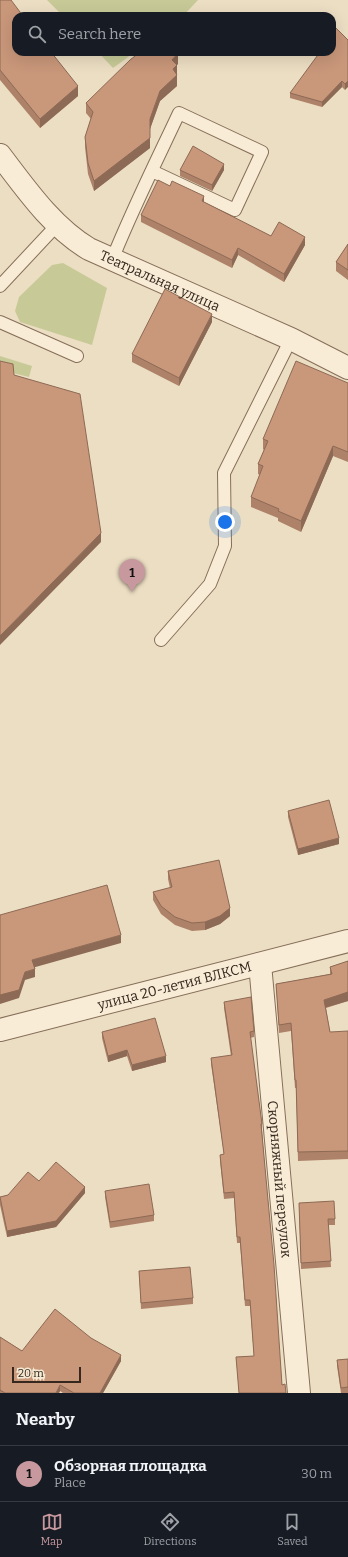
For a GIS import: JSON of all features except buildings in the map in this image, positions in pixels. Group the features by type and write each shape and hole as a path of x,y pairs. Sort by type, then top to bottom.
{"street":[{"name":"Театральная улица","path":"0,155 57,225 74,240 112,260 291,339 348,368"},
{"name":"улица 20-летия ВЛКСМ","path":"0,1030 348,941"},
{"name":"Скорняжный переулок","path":"260,964 299,1393"}],"lane":[{"path":"112,260 152,171 179,113 262,152 235,210 152,171"},
{"path":"0,286 57,225"},
{"path":"0,322 78,356"},
{"path":"161,640 210,584 224,546 224,473 291,339"}],"green space":[{"path":"47,0 198,0 187,12 59,12"},
{"path":"102,56 130,56 113,68"},
{"path":"63,263 107,288 92,345 20,322 15,311 19,297 52,265"},
{"path":"0,356 32,366 29,377 0,370"}],"place":[{"name":"Обзорная площадка","path":"132,592"}]}
